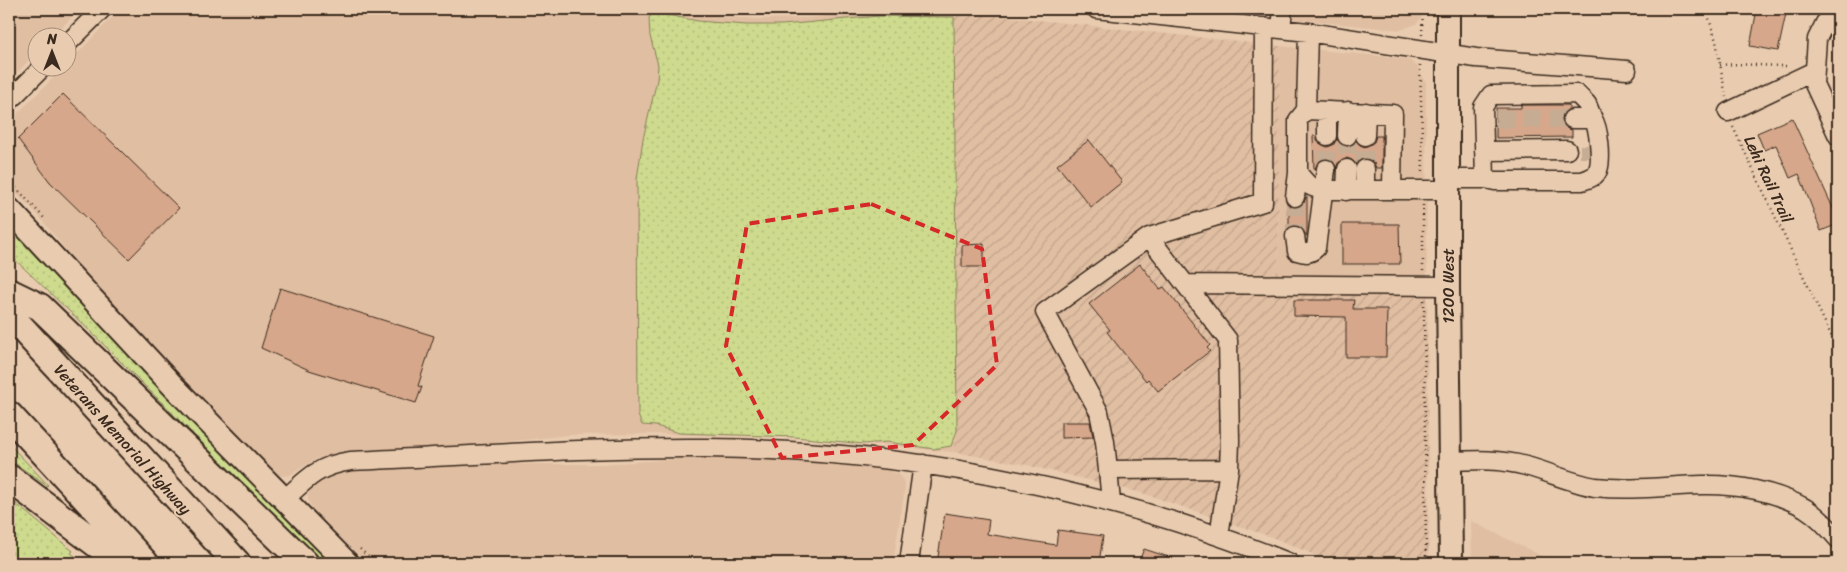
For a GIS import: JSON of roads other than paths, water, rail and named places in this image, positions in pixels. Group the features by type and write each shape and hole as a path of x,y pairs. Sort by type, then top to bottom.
{"highway":[{"path":"9,292 40,307 305,563"},
{"name":"Veterans Memorial Highway","path":"9,314 236,563"},
{"path":"9,415 145,563"},
{"path":"9,478 122,563"}],"main road":[{"name":"1200 West","path":"1448,9 1451,563"},
{"path":"9,208 174,387 347,563"}],"street":[{"path":"78,33 102,9"},
{"path":"1096,9 1308,32 1476,58 1627,70"},
{"path":"1111,502 1105,442 1099,412 1045,312 1150,238 1263,202 1272,28 1283,9"},
{"path":"1836,9 1825,23 1817,39 1814,84 1838,136"},
{"path":"1295,197 1298,173 1298,120 1306,110 1308,32"},
{"path":"1728,112 1814,71"},
{"path":"9,101 32,78"},
{"path":"1485,179 1484,151 1490,123 1483,107 1487,98 1491,95 1577,94 1587,104 1592,138 1588,168 1582,181"},
{"path":"1306,110 1393,114 1392,190"},
{"path":"1327,111 1327,136"},
{"path":"1347,136 1348,111"},
{"path":"1365,136 1366,112"},
{"path":"1298,173 1312,189 1346,191 1423,190 1448,184 1485,179 1495,181 1582,181 1591,179 1598,172 1599,144 1572,119"},
{"path":"1484,151 1567,150"},
{"path":"1365,168 1365,190"},
{"path":"1296,236 1297,251 1304,254 1311,253 1316,248 1326,169"},
{"path":"1346,191 1347,169"},
{"path":"1150,238 1228,340 1229,469 1219,536"},
{"path":"1186,284 1448,286"},
{"path":"284,500 310,475 320,469 351,461 582,450 707,448 815,453 923,464 1029,482 1111,502 1219,536 1290,563"},
{"path":"1450,461 1490,460 1512,463 1578,483 1609,488 1646,489 1703,485 1751,489 1783,498 1804,508 1824,523 1838,539"},
{"path":"909,563 923,464"},
{"path":"1108,470 1229,469"}],"tunnel":[{"path":"1496,119 1572,119"},
{"path":"1326,169 1327,136"},
{"path":"1347,136 1347,169"},
{"path":"1365,136 1365,169"},
{"path":"1589,145 1589,158"},
{"path":"1295,197 1295,236"}]}
